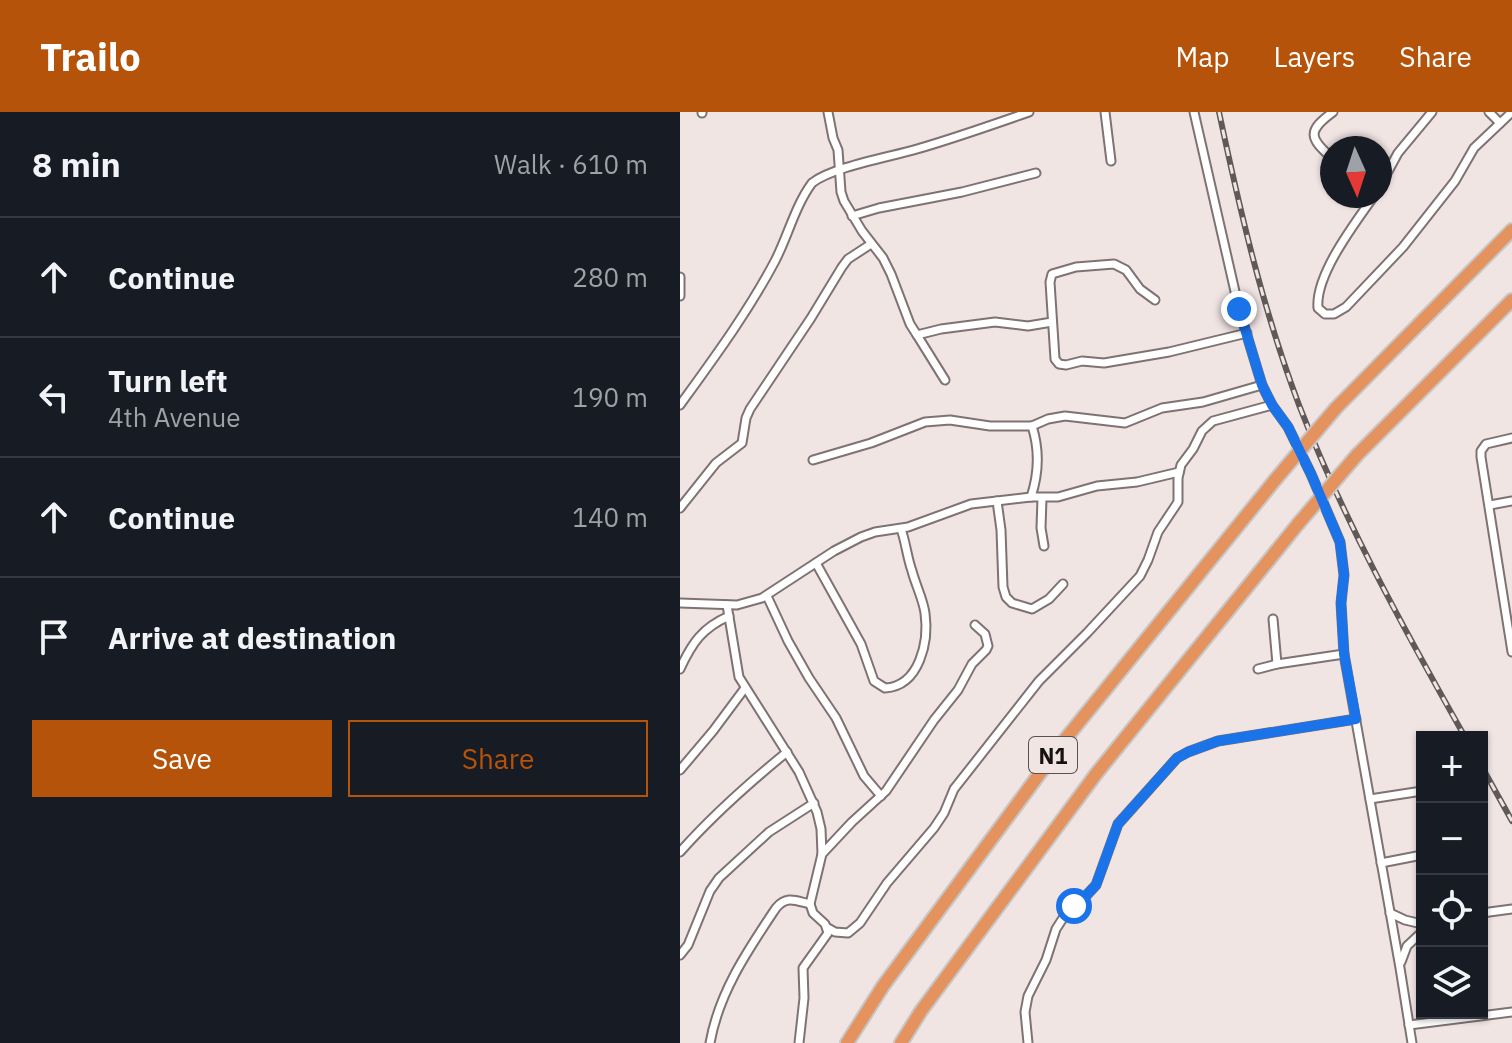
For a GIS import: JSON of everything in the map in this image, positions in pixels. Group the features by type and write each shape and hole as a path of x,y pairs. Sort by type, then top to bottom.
{"highway":[{"name":"N1","path":"847,1043 883,986 1063,742 1275,480 1336,408 1512,230"},
{"name":"N1","path":"901,1043 921,1011 1096,774 1298,524 1357,455 1512,300"}],"street":[{"path":"831,112 841,192 852,216 883,258 910,324 945,380"},
{"path":"680,405 753,299 812,183 840,170 918,149 1029,112"},
{"path":"1105,112 1111,161"},
{"path":"1194,112 1239,309 1262,385 1288,427 1340,542 1344,575 1341,603 1344,654 1412,1043"},
{"path":"1320,149 1313,133 1318,124 1333,112"},
{"path":"1392,164 1432,112"},
{"path":"1489,112 1500,123"},
{"path":"1366,208 1327,270 1318,297 1318,308 1325,314 1334,314 1346,307 1403,247 1455,181 1474,148 1512,112"},
{"path":"852,216 1036,173"},
{"path":"680,508 716,463 742,443 750,409 842,267 848,259 871,244"},
{"path":"1155,300 1140,289 1122,267 1106,264 1076,267 1051,275 1055,359 1059,364 1066,365 1082,361 1104,363 1169,352 1247,333"},
{"path":"680,277 680,296"},
{"path":"917,335 972,324 1003,322 1028,326 1052,322"},
{"path":"813,460 871,443 925,422 950,420 990,426 1032,426 1065,416 1125,423 1162,408 1203,402 1262,385"},
{"path":"727,605 739,677 799,772 814,803 821,829 822,854 810,904 813,913 828,928 848,933 860,923 887,883 939,822 954,789 1039,681 1140,576 1160,527 1178,502 1181,465 1202,431 1208,424 1272,405"},
{"path":"1031,497 1038,462 1032,426"},
{"path":"1512,438 1490,442 1481,451 1512,652"},
{"path":"680,603 737,605 767,596 834,551 861,537 901,529 971,504 1058,497 1097,486 1137,482 1179,472"},
{"path":"1042,498 1044,546"},
{"path":"997,501 1006,597 1012,603 1032,609 1049,599 1063,584"},
{"path":"1490,505 1512,501"},
{"path":"816,563 861,644 874,681 885,688 898,686 917,666 923,653 926,630 923,603 901,529"},
{"path":"767,596 799,660 836,718 864,776 881,796"},
{"path":"680,669 703,631 729,616"},
{"path":"1273,619 1277,664"},
{"path":"822,854 881,796 958,690 972,664 986,650 985,634 975,625"},
{"path":"1258,669 1344,654"},
{"path":"680,770 745,688"},
{"path":"1028,1043 1025,1012 1028,996 1046,960 1056,929 1067,912 1096,885 1118,824 1177,758 1218,741 1356,719"},
{"path":"680,852 749,782 787,752"},
{"path":"1370,799 1416,792"},
{"path":"680,955 688,945 710,891 719,878 769,832 814,803"},
{"path":"1381,863 1416,856"},
{"path":"710,1043 716,1016 728,987 776,908 787,900 810,904"},
{"path":"1488,912 1512,909"},
{"path":"1390,913 1416,923"},
{"path":"799,1043 804,998 803,968 826,937 828,928"},
{"path":"1400,968 1407,946 1416,938"},
{"path":"1409,1025 1512,1012"}],"railway":[{"path":"1219,112 1253,260 1299,405 1355,533 1462,731"},
{"path":"1488,778 1512,821"}],"route":[{"path":"1074,906 1096,885 1118,824 1177,758 1218,741 1356,719 1344,654 1341,603 1344,575 1340,542 1288,427 1262,385 1239,309"}]}
